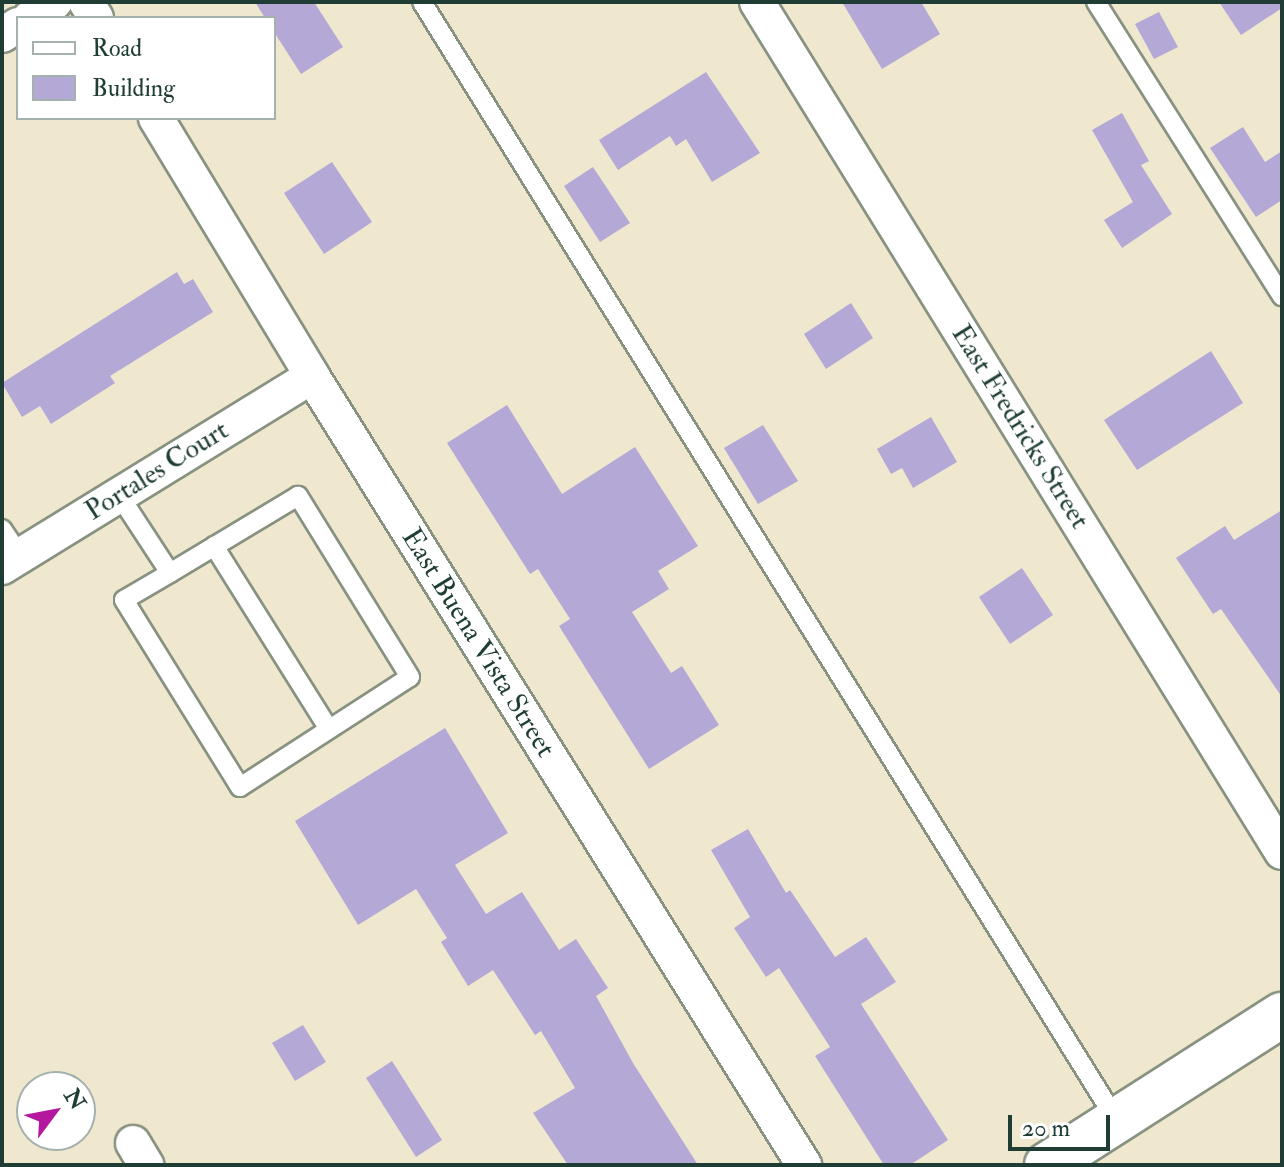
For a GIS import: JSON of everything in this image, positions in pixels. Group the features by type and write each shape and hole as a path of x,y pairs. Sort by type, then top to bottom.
{"main road":[{"path":"1047,1165 1282,1015"}],"street":[{"path":"33,16 55,2"},
{"name":"East Fredricks Street","path":"757,2 1282,852"},
{"name":"East Buena Vista Street","path":"157,120 312,376 804,1165"},
{"name":"Portales Court","path":"8,550 119,495 312,376"}],"lane":[{"path":"422,2 1117,1121"},
{"path":"1096,2 1282,296"},
{"path":"119,495 170,573"},
{"path":"298,496 410,677 240,787 124,600 214,546 298,496"},
{"path":"214,546 329,729"}],"building":[{"path":"255,2 314,2 343,47 301,74 276,35 276,16 264,16"},
{"path":"842,2 921,2 940,34 882,69"},
{"path":"1219,2 1282,2 1282,8 1241,35"},
{"path":"1159,12 1178,47 1154,59 1135,24"},
{"path":"706,72 760,153 712,182 686,139 676,146 670,136 618,170 599,140"},
{"path":"1122,113 1149,161 1141,165 1172,214 1122,248 1104,220 1133,202 1092,130"},
{"path":"1243,127 1265,162 1282,151 1282,200 1256,217 1210,148"},
{"path":"332,162 372,222 324,254 284,193"},
{"path":"593,167 630,223 600,242 564,186"},
{"path":"177,272 184,284 193,279 213,312 110,376 115,383 51,424 40,406 22,417 2,383"},
{"path":"851,303 873,338 826,369 804,334"},
{"path":"1211,351 1243,403 1137,470 1104,420"},
{"path":"507,405 562,494 635,447 698,546 658,571 669,589 632,612 671,673 682,666 719,725 649,769 559,626 570,619 538,569 530,574 447,443"},
{"path":"931,417 957,462 913,488 902,468 891,474 877,449"},
{"path":"763,425 798,481 758,504 724,448"},
{"path":"1282,510 1282,697 1221,609 1213,614 1176,558 1225,526 1234,540"},
{"path":"1022,568 1053,615 1010,644 979,597"},
{"path":"445,728 508,833 455,865 486,914 522,892 559,950 576,939 608,988 596,996 633,1063 698,1165 568,1165 533,1113 575,1088 541,1031 535,1035 493,970 468,986 441,942 447,938 416,889 358,925 295,821"},
{"path":"748,829 786,893 790,890 835,957 866,937 896,982 861,1004 948,1140 910,1165 884,1165 815,1056 830,1047 779,968 766,977 734,928 750,917 711,850"},
{"path":"303,1025 326,1062 295,1081 272,1043"},
{"path":"392,1061 442,1140 416,1157 366,1078"}]}
